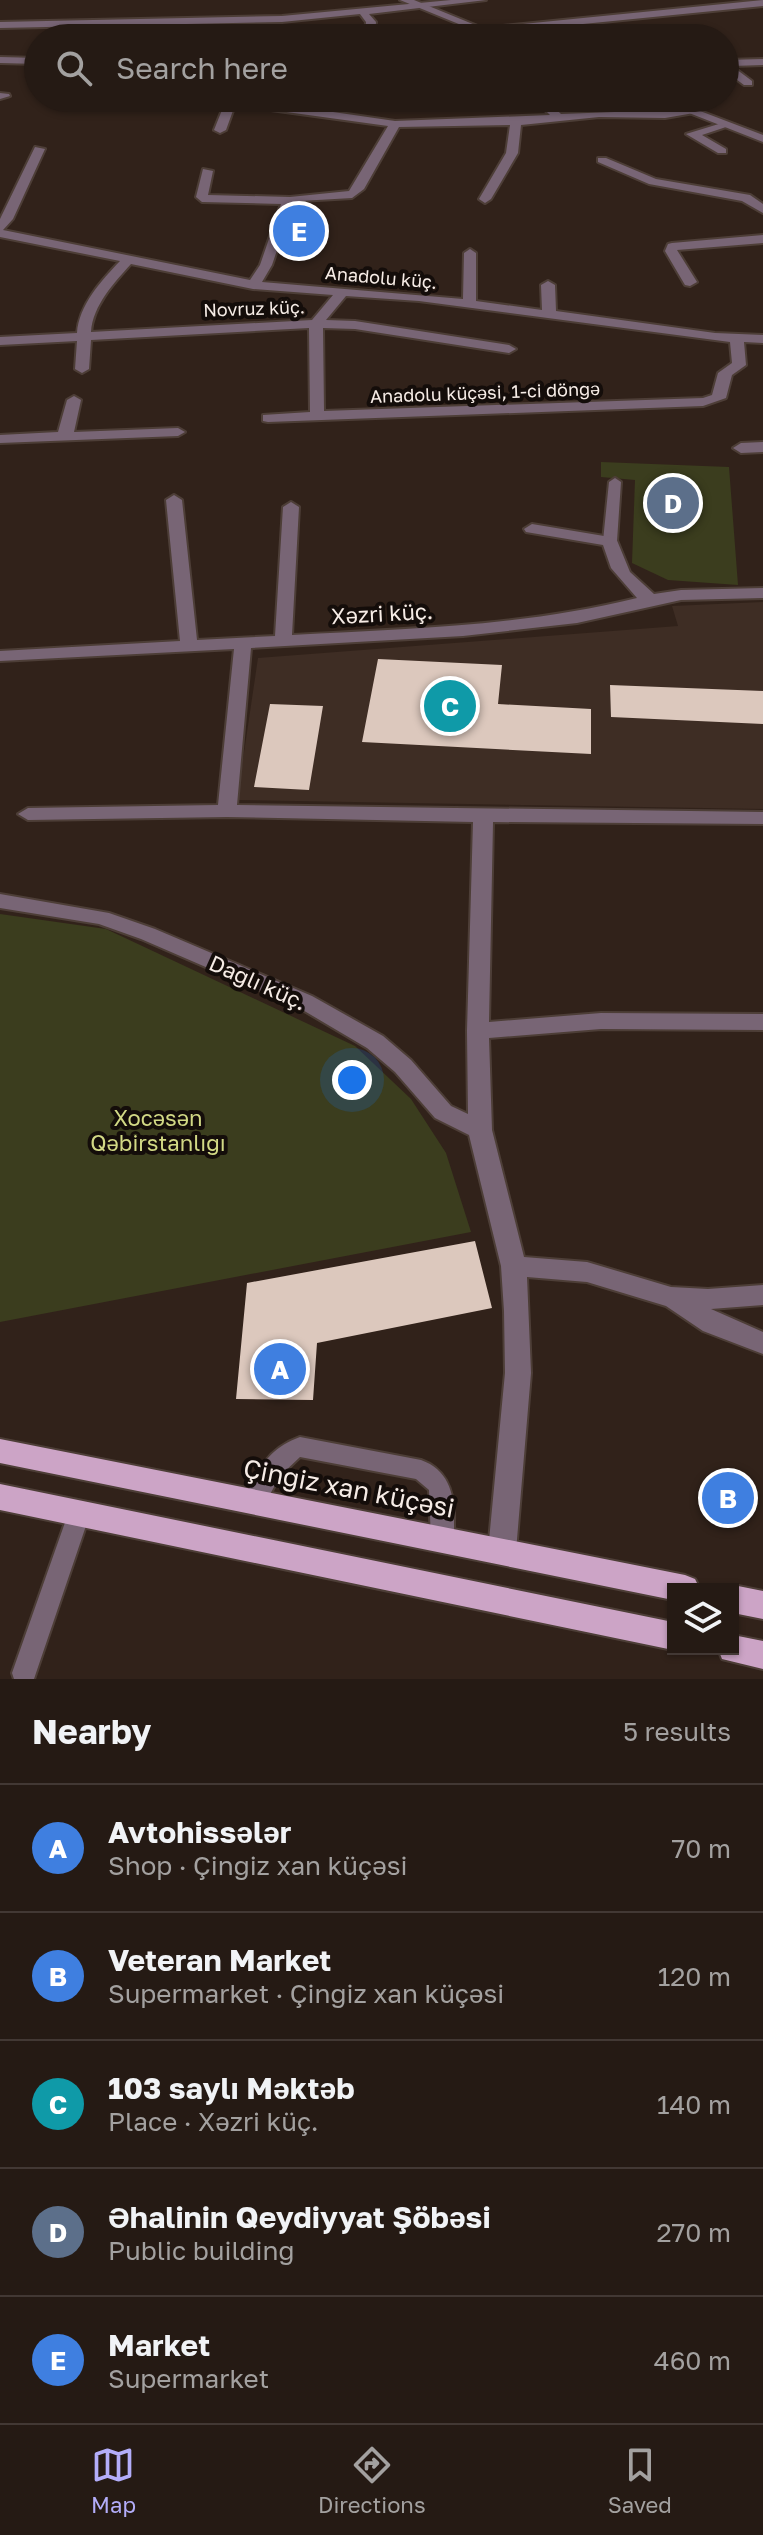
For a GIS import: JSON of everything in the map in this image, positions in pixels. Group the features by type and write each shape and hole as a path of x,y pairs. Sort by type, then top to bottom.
{"main road":[{"name":"Çingiz xan küçəsi","path":"0,1451 667,1585"},
{"path":"0,1497 667,1635"},
{"path":"739,1600 763,1605"},
{"path":"739,1650 763,1655"}],"street":[{"path":"405,0 465,24"},
{"path":"28,24 250,20 364,13 481,0"},
{"path":"552,24 763,3"},
{"path":"749,4 763,14"},
{"path":"364,13 371,24"},
{"path":"0,25 24,24"},
{"path":"0,60 24,61"},
{"path":"739,64 763,62"},
{"path":"739,76 748,83"},
{"path":"220,130 227,112"},
{"path":"306,112 395,124 515,122 599,114 665,115 684,112"},
{"path":"553,112 559,118"},
{"path":"693,112 763,139"},
{"path":"485,199 494,177 516,149 515,122"},
{"path":"207,171 202,197 206,199 291,201 352,194 358,189 395,124"},
{"path":"722,151 692,134 726,125"},
{"path":"0,227 7,219 39,149"},
{"path":"602,160 653,182 746,198 763,209"},
{"path":"645,195 653,182"},
{"path":"253,285 266,265 283,209 291,201"},
{"name":"Anadolu küç.","path":"0,233 253,285 469,304 737,339 763,339"},
{"path":"690,282 671,251 672,247 763,239"},
{"path":"469,304 472,288 470,253"},
{"path":"82,369 85,321 103,287 128,260"},
{"path":"548,285 549,314"},
{"path":"268,418 317,416 316,324 342,292"},
{"name":"Novruz küç.","path":"0,341 316,324 355,325 509,349"},
{"name":"Anadolu küçəsi, 1-ci döngə","path":"317,416 703,402 719,398 725,373 739,365 737,339"},
{"path":"65,436 74,400"},
{"path":"0,439 178,432"},
{"path":"741,448 763,447"},
{"path":"174,500 189,645"},
{"path":"283,641 291,507"},
{"path":"532,529 610,541 613,560 624,578 650,600"},
{"name":"Xəzri küç.","path":"0,656 529,625 589,616 650,600 704,593 763,593"},
{"path":"227,811 243,649"},
{"path":"28,814 227,811 763,818"},
{"path":"483,816 478,1031 480,1130 514,1266 518,1373 502,1551"},
{"name":"Dağlı küç.","path":"0,901 102,918 148,934 304,1001 375,1042 403,1066 443,1112 480,1130"},
{"path":"478,1031 601,1021 763,1022"},
{"path":"514,1266 587,1272 671,1297 708,1299 763,1295"},
{"path":"671,1297 712,1323 763,1343"}],"lane":[{"path":"610,541 615,482"},
{"path":"254,1502 287,1450 300,1447 421,1470 434,1475 442,1488 443,1540"},
{"path":"24,1673 79,1514"}],"shaded area":[{"path":"763,602 763,809 237,800 258,658 678,626 672,606"}],"green space":[{"path":"601,462 729,467 738,585 668,580 632,563 635,480 601,477"},
{"name":"Xocəsən Qəbirstanlığı","path":"0,914 106,929 355,1046 411,1099 446,1153 471,1232 0,1322"}],"building":[{"path":"378,659 502,665 498,704 591,709 591,754 362,742"},
{"path":"610,685 763,691 763,724 611,717"},
{"path":"270,704 323,706 309,790 254,787"},
{"path":"475,1241 492,1308 317,1343 313,1400 236,1399 247,1283"}],"place":[{"name":"Market","path":"299,231"},
{"name":"Əhalinin Qeydiyyat Şöbəsi","path":"673,503"},
{"name":"103 saylı Məktəb","path":"450,706"},
{"name":"Avtohissələr","path":"280,1369"},
{"name":"Veteran Market","path":"728,1498"}]}
